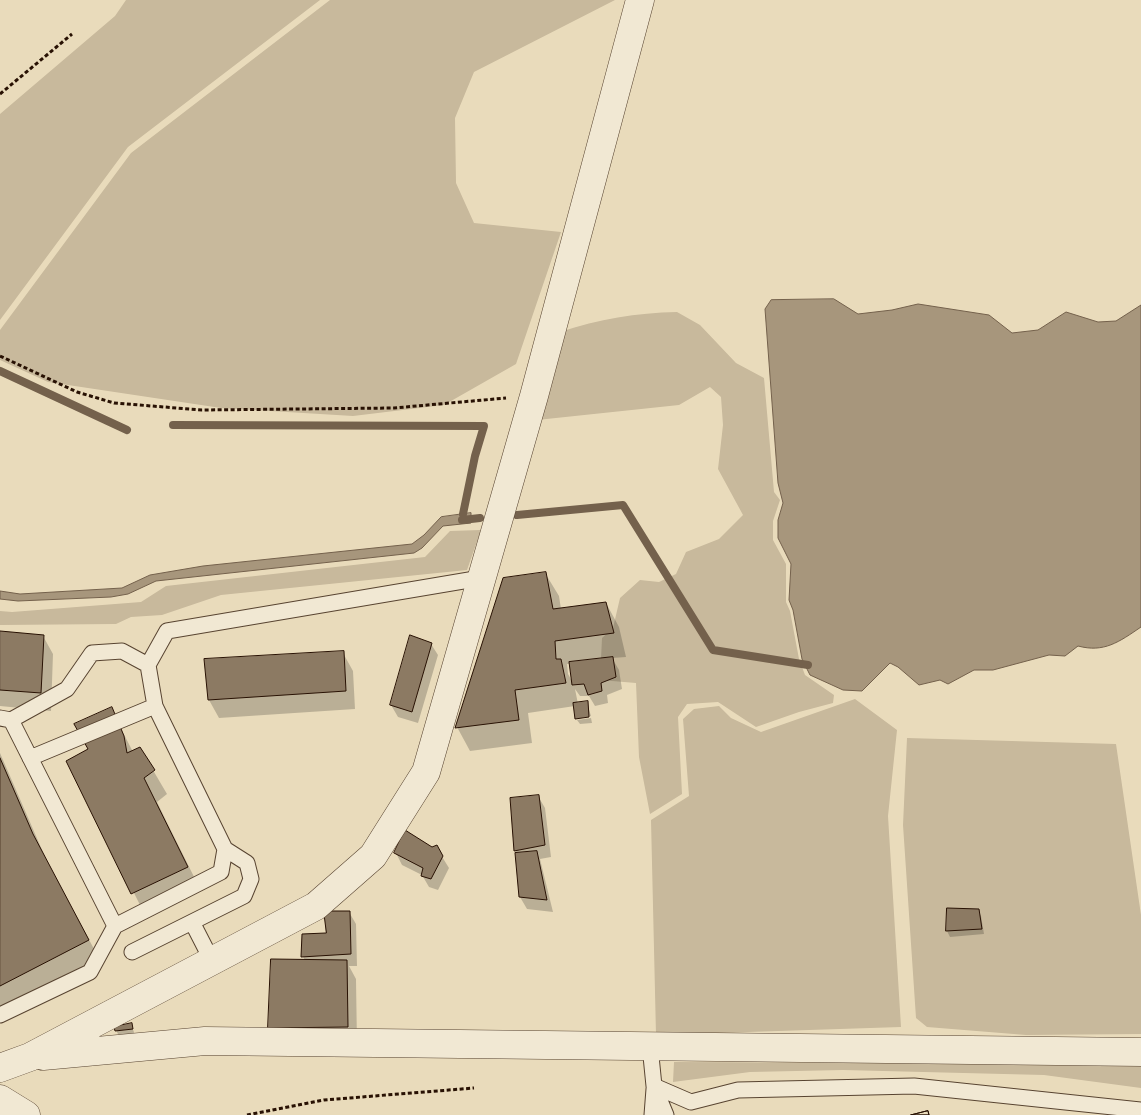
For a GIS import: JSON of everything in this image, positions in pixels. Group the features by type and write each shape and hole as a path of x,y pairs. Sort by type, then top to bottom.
{"street":[{"path":"0,1068 30,1057 316,906 373,856 426,772 534,396 640,0"},
{"path":"30,1057 205,1042 1141,1052"},
{"path":"0,1098 26,1115"}],"lane":[{"path":"132,952 244,896 251,880 247,863 225,849 155,706 148,666 167,631 481,578"},
{"path":"115,926 30,758 6,719 67,689 92,653 122,651 148,666"},
{"path":"30,758 155,706"},
{"path":"0,1015 90,972 115,926 221,872 225,849"},
{"path":"192,922 212,961"},
{"path":"650,1046 654,1086 652,1115"},
{"path":"654,1086 693,1108 738,1090 914,1086 1139,1112"},
{"path":"654,1086 666,1115"}],"path":[{"path":"0,94 72,34"},
{"path":"0,356 76,392 114,403 202,410 394,408 534,396"},
{"path":"248,1115 324,1100 474,1088"}],"shaded area":[{"path":"126,0 320,0 128,147 0,320 0,114 115,16"},
{"path":"330,0 615,0 474,72 455,118 456,183 474,223 561,232 516,364 444,405 353,416 221,408 48,382 0,360 0,330 131,153"},
{"path":"834,299 858,314 892,310 918,304 989,315 1012,333 1038,330 1066,312 1098,322 1116,321 1141,305 1141,627 1111,645 1096,648 1078,646 1065,656 1049,655 993,670 974,670 948,684 940,680 919,685 898,667 890,663 862,691 843,690 810,675 802,659 793,610 789,600 791,564 778,538 778,520 783,503 778,483 765,309 771,300"},
{"path":"677,312 700,325 736,363 764,378 774,492 780,500 773,521 773,540 786,564 786,602 790,611 799,659 805,675 834,695 833,703 799,712 756,727 718,702 687,704 678,717 682,794 650,814 639,757 636,683 600,680 602,638 613,628 620,598 640,580 659,582 676,574 686,552 719,539 743,515 718,469 723,425 721,397 710,387 679,405 537,420 560,332 618,317"},
{"path":"471,513 471,523 443,526 422,548 414,553 156,581 128,594 111,597 18,601 0,599 0,591 20,594 122,588 150,575 203,566 412,544 424,535 441,517"},
{"path":"481,530 467,570 221,595 162,615 131,617 116,624 0,625 0,611 12,612 141,602 166,586 425,557 450,531"},
{"path":"855,699 897,730 888,816 901,1027 656,1035 651,820 689,796 683,719 694,709 719,706 731,718 761,732"},
{"path":"907,738 1116,744 1141,915 1141,1034 1026,1035 927,1027 916,1018 903,825"},
{"path":"674,1062 1141,1064 1141,1088 1044,1075 843,1070 750,1072 673,1082"}],"building":[{"path":"546,572 553,609 606,602 614,633 555,641 556,659 561,659 566,683 515,690 519,720 455,728 503,578"},
{"path":"0,631 44,635 41,693 0,690"},
{"path":"410,635 432,643 412,712 390,705"},
{"path":"344,651 346,691 208,700 204,659"},
{"path":"613,657 616,677 601,683 602,691 588,695 584,684 572,685 569,662"},
{"path":"588,701 589,717 575,719 573,703"},
{"path":"112,707 124,736 127,753 140,747 155,770 144,778 188,867 131,894 66,761 88,749 74,724"},
{"path":"0,758 33,834 89,940 0,986"},
{"path":"539,795 545,845 514,851 510,798"},
{"path":"405,830 432,847 437,845 443,856 431,879 421,876 423,868 394,853"},
{"path":"537,851 547,900 519,897 515,853"},
{"path":"947,908 979,909 982,929 946,931"},
{"path":"324,911 350,911 351,954 301,957 302,934 326,933"},
{"path":"271,959 347,960 348,1027 268,1028"},
{"path":"132,1023 133,1029 115,1031 114,1027"},
{"path":"928,1111 929,1115 911,1115"},
{"path":"928,1111 929,1115 911,1115"}],"waterway":[{"path":"0,371 127,430"},
{"path":"173,425 484,426 475,456 463,514"},
{"path":"517,515 623,505 713,650 808,665"},
{"path":"462,520 480,518"}]}
